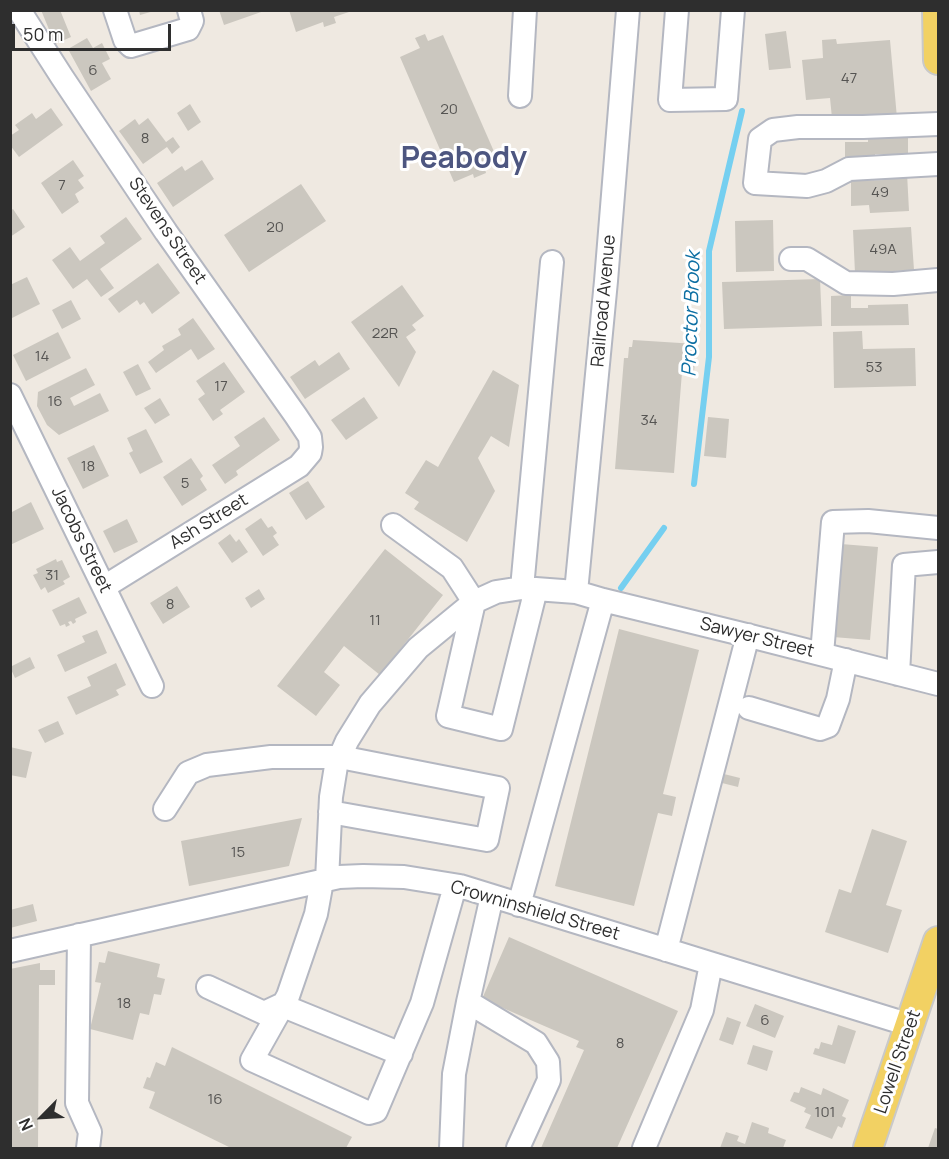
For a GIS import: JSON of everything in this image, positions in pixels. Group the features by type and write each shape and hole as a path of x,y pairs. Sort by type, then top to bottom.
{"main road":[{"path":"937,10 939,60"},
{"name":"Lowell Street","path":"868,1149 939,941"}],"street":[{"name":"Stevens Street","path":"19,10 166,232 300,422 309,437 310,453"},
{"path":"115,10 125,40 131,46 188,29 192,21 189,10"},
{"path":"520,96 525,10"},
{"name":"Railroad Avenue","path":"576,592 606,281 628,10"},
{"path":"677,10 669,100 726,99 734,10"},
{"path":"939,124 798,127 773,130 760,139 755,183 807,186 826,181 849,169 939,164"},
{"path":"791,259 807,259 846,283 893,284 939,280"},
{"path":"393,525 452,568 474,602 448,716 501,729 529,589 552,262"},
{"name":"Jacobs Street","path":"10,395 152,686"},
{"name":"Ash Street","path":"104,587 299,466 310,453"},
{"path":"822,654 833,522 868,521 939,528"},
{"path":"898,674 904,565 939,562"},
{"name":"Sawyer Street","path":"401,1054 376,1110 369,1113 252,1060 288,996 316,914 324,880 336,766 347,741 370,704 411,656 450,620 474,602 496,592 529,589 576,592 939,684"},
{"path":"519,905 603,600"},
{"path":"666,950 748,635"},
{"path":"749,708 820,729 828,726 838,699 846,660"},
{"path":"165,809 188,773 207,765 271,757 340,757 498,788 487,840 330,812"},
{"name":"Crowninshield Street","path":"10,951 324,880 381,876 404,877 455,886 492,896 910,1025"},
{"path":"208,987 264,1012 281,1005 401,1054 422,1003 455,886"},
{"path":"455,1148 454,1074 492,896"},
{"path":"79,936 77,1103 90,1132 88,1149"},
{"path":"644,1149 702,1010 711,964"},
{"path":"468,1002 536,1043 549,1062 549,1080 518,1149"}],"building":[{"path":"41,10 60,10 71,37 55,44"},
{"path":"139,10 154,10 154,11 140,15"},
{"path":"219,10 264,10 264,11 224,25"},
{"path":"289,10 352,11 334,17 336,23 324,27 323,22 296,32"},
{"path":"786,31 791,68 769,70 765,34"},
{"path":"425,34 428,41 443,35 499,163 485,169 486,173 474,178 473,174 454,182 400,57 420,48 415,38"},
{"path":"87,38 93,48 102,43 110,59 102,63 111,79 91,91 68,49"},
{"path":"836,39 837,44 890,40 897,118 832,118 830,98 806,100 802,60 823,58 822,40"},
{"path":"190,104 201,122 188,131 177,113"},
{"path":"51,108 63,125 19,157 10,145 10,136 19,130 15,125 32,113 36,119"},
{"path":"148,118 166,142 173,137 180,147 172,154 167,147 143,164 119,131 135,119 139,125"},
{"path":"868,133 908,133 908,154 875,154 875,161 845,161 845,142 868,142"},
{"path":"73,160 84,176 78,180 84,188 75,194 79,202 62,214 41,183"},
{"path":"202,160 214,179 173,207 157,183 182,166 185,171"},
{"path":"907,173 909,211 870,213 869,205 851,206 851,181 885,180 884,174"},
{"path":"301,184 326,221 249,272 224,235"},
{"path":"13,209 25,227 10,237 10,211"},
{"path":"126,217 142,239 100,269 114,288 101,297 87,279 73,289 52,260 70,247 80,261 105,243 100,236"},
{"path":"773,220 774,271 736,272 735,221"},
{"path":"911,227 914,270 855,273 853,230"},
{"path":"158,263 180,293 152,314 144,302 140,305 137,300 119,313 108,299"},
{"path":"27,277 40,304 10,319 10,285"},
{"path":"820,279 822,326 724,329 722,282"},
{"path":"402,285 424,316 412,325 416,330 406,337 416,352 399,387 351,322"},
{"path":"851,295 851,308 868,308 868,305 908,304 909,325 831,326 831,296"},
{"path":"71,300 81,319 62,329 52,310"},
{"path":"193,318 215,349 198,360 191,349 156,373 148,362 164,350 162,346 181,335 178,329"},
{"path":"862,331 863,349 915,348 916,386 834,388 833,332"},
{"path":"58,332 71,358 26,381 13,355"},
{"path":"633,340 696,344 694,373 682,372 674,473 615,469 624,358 628,358 629,347 632,347"},
{"path":"339,352 350,369 305,399 290,377 315,360 319,366"},
{"path":"224,362 245,392 220,410 223,414 213,421 198,399 205,394 196,381"},
{"path":"138,364 151,389 136,396 123,372"},
{"path":"86,368 95,385 70,398 74,406 100,393 109,411 59,435 47,425 37,406 38,392"},
{"path":"493,370 519,385 509,447 491,436 478,458 495,491 467,542 414,509 419,502 405,493 426,460 438,467"},
{"path":"364,397 378,418 346,440 331,420"},
{"path":"160,398 170,415 155,424 144,408"},
{"path":"264,417 280,440 236,471 238,475 225,484 212,465 240,446 234,437"},
{"path":"708,417 729,419 726,458 704,456"},
{"path":"146,429 163,462 140,474 129,453 133,451 127,438"},
{"path":"94,445 109,476 83,489 67,458"},
{"path":"191,458 203,476 200,479 207,490 182,506 163,477"},
{"path":"308,481 325,507 306,520 289,493"},
{"path":"31,502 44,529 10,545 10,513"},
{"path":"261,518 268,528 272,526 277,533 273,536 279,545 263,556 245,529"},
{"path":"127,519 138,542 114,553 103,531"},
{"path":"230,534 236,542 239,539 248,552 232,563 218,543"},
{"path":"841,544 878,547 870,640 833,637"},
{"path":"385,549 443,595 380,675 344,646 324,672 340,685 316,716 277,686"},
{"path":"56,559 57,562 62,560 70,577 63,581 65,584 48,593 45,587 41,590 33,575 38,573 36,569"},
{"path":"177,586 190,607 163,624 150,603"},
{"path":"259,589 265,599 251,608 245,598"},
{"path":"79,597 87,613 75,619 76,622 73,624 71,621 66,627 65,624 60,626 52,610"},
{"path":"619,629 699,650 663,794 676,797 672,816 658,813 634,906 555,886"},
{"path":"97,630 107,653 65,672 57,655 85,642 82,636"},
{"path":"30,657 35,668 15,678 10,667"},
{"path":"116,663 126,685 116,690 119,695 76,715 67,697 91,686 87,677"},
{"path":"58,721 64,734 45,743 38,730"},
{"path":"10,747 32,752 26,778 10,775"},
{"path":"724,774 740,778 738,787 722,783"},
{"path":"302,818 289,866 189,886 181,841"},
{"path":"872,829 907,841 886,905 902,910 888,953 825,932 839,889 851,893"},
{"path":"33,904 37,921 10,928 10,910"},
{"path":"509,937 678,1011 617,1148 541,1148 584,1050 576,1047 579,1041 482,999"},
{"path":"108,951 160,964 157,977 165,979 161,995 154,994 149,1015 140,1013 133,1040 90,1029 101,983 95,982 99,962 105,963"},
{"path":"40,963 40,970 55,970 55,985 39,985 38,1148 10,1148 10,969"},
{"path":"755,1004 784,1016 775,1038 746,1026"},
{"path":"727,1017 741,1022 733,1045 719,1040"},
{"path":"838,1025 856,1031 845,1064 813,1054 815,1048 819,1049 821,1042 832,1045"},
{"path":"753,1045 773,1051 767,1071 747,1064"},
{"path":"172,1047 352,1137 346,1148 231,1148 149,1108 155,1092 143,1088 147,1077 150,1078 156,1062 165,1066"},
{"path":"801,1087 821,1095 823,1088 849,1100 842,1116 846,1118 842,1128 838,1126 832,1139 805,1128 811,1115 804,1112 806,1108 790,1101 794,1092 799,1093"},
{"path":"752,1122 769,1128 768,1133 786,1140 783,1148 720,1148 726,1132 739,1136 737,1141 745,1144"},
{"path":"935,1128 938,1129 938,1148 928,1148"}],"waterway":[{"name":"Proctor Brook","path":"694,484 709,357 709,251 742,111"},
{"name":"Proctor Brook","path":"621,588 664,528"}],"district":[{"name":"Peabody","path":"464,160"}]}
